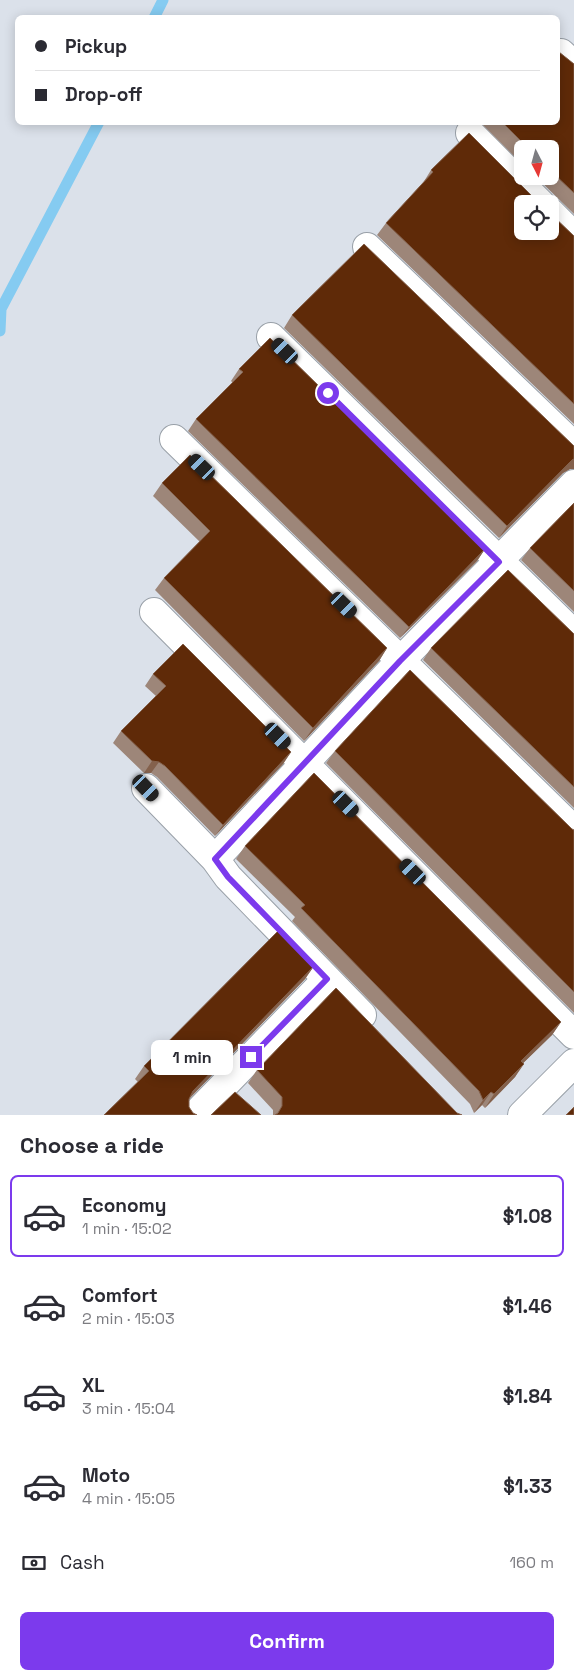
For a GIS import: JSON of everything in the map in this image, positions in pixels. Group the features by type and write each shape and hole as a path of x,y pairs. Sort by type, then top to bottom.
{"street":[{"path":"470,133 532,195"},
{"path":"559,221 574,236"},
{"path":"367,247 574,446"},
{"path":"271,337 574,634"},
{"path":"174,439 574,830"},
{"path":"215,859 400,661 574,484"},
{"path":"154,612 574,1035"},
{"path":"146,788 215,859 228,877 382,1036"},
{"path":"195,1115 327,979"},
{"path":"522,1115 574,1063"},
{"path":"226,1083 246,1102"}],"building":[{"path":"560,53 574,64 574,193 559,179 559,140 520,140 505,125 560,125"},
{"path":"469,133 514,178 514,185 521,185 531,195 514,195 514,240 559,240 559,222 574,236 574,404 386,223 433,172 431,170"},
{"path":"364,244 574,446 574,459 507,526 292,315"},
{"path":"270,338 485,549 409,627 196,419 243,372 239,369"},
{"path":"190,455 387,648 313,728 164,578 210,531 162,483"},
{"path":"574,503 574,591 530,548"},
{"path":"508,570 574,634 574,787 431,648"},
{"path":"183,644 291,752 223,825 165,766 159,762 152,761 121,731 166,686 153,674"},
{"path":"410,670 574,830 574,992 335,751"},
{"path":"314,773 561,1022 521,1061 524,1064 494,1094 491,1092 483,1100 479,1091 301,908 305,905 245,846"},
{"path":"279,930 314,966 193,1091 189,1099 189,1107 197,1115 104,1115 149,1071 144,1066"},
{"path":"336,988 457,1113 462,1115 275,1115 282,1106 282,1097 257,1070"},
{"path":"235,1092 261,1115 211,1115"},
{"path":"574,1107 574,1115 566,1115"}],"waterway":[{"path":"156,15 163,0"},
{"path":"0,331 1,309 97,125"}],"route":[{"path":"251,1057 327,979 228,877 215,859 400,661 499,562 328,393"}]}
